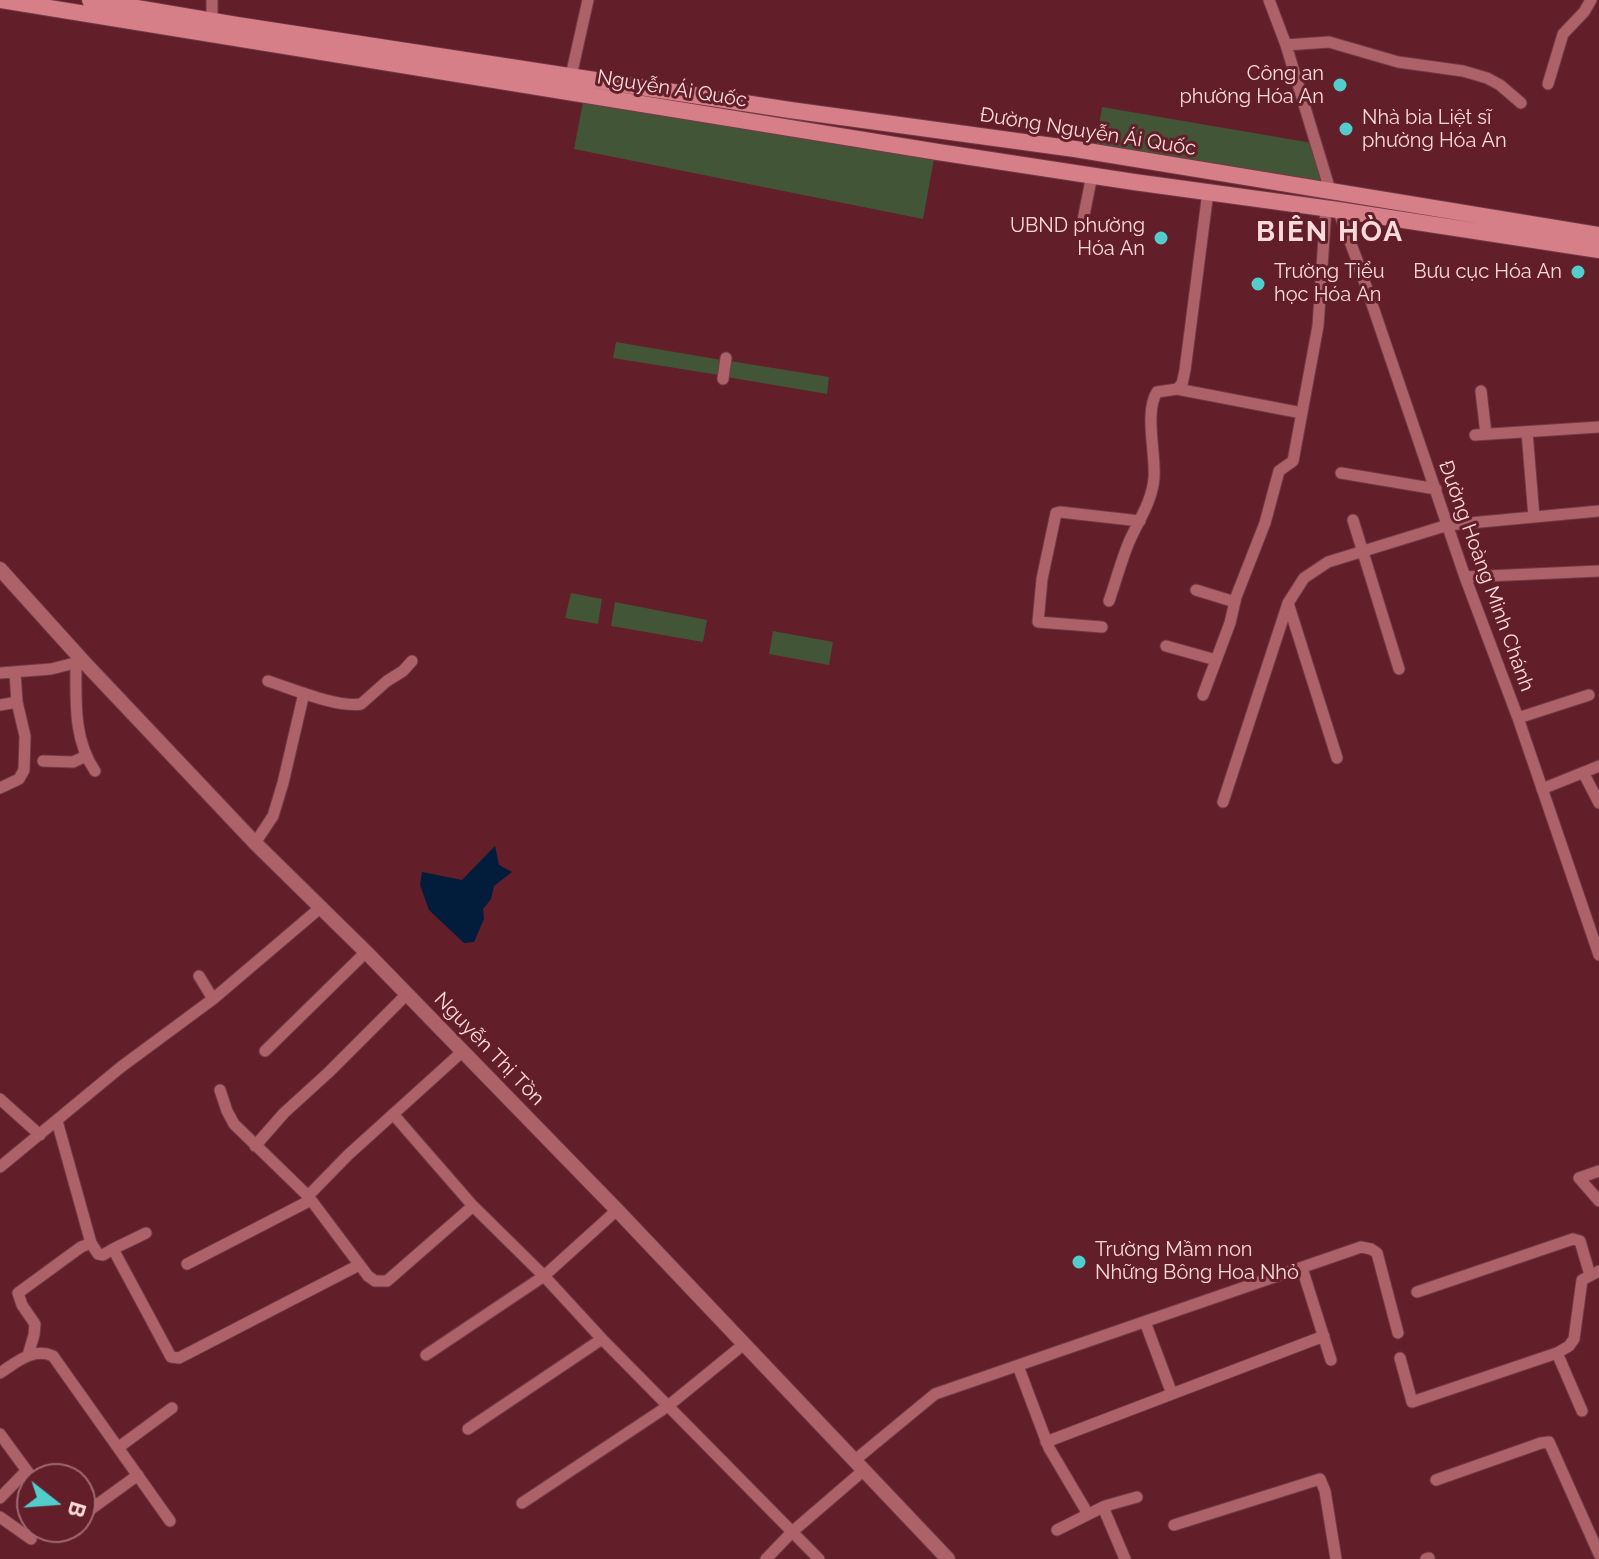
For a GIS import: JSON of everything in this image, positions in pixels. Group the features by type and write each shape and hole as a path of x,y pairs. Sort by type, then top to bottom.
{"main road":[{"name":"Nguyễn Ái Quốc","path":"0,0 569,84"},
{"name":"Nguyễn Ái Quốc","path":"90,0 1092,175 1332,209"},
{"name":"Đường Nguyễn Ái Quốc","path":"569,84 1075,149 1599,235"},
{"path":"1330,190 1332,209 1599,250"}],"street":[{"path":"212,0 212,21"},
{"path":"569,84 588,0"},
{"path":"1269,0 1286,45 1330,190"},
{"path":"1548,84 1563,34 1591,0"},
{"path":"1286,45 1329,42 1398,62 1463,71 1500,85 1521,103"},
{"path":"1083,220 1092,175"},
{"path":"1177,389 1182,384 1185,370 1208,192"},
{"path":"1203,695 1265,523 1279,471 1293,461 1318,326 1332,209"},
{"name":"Đường Hoàng Minh Chánh","path":"1332,209 1367,287 1465,577 1518,718 1599,955"},
{"path":"723,379 726,358"},
{"path":"1109,601 1130,541 1148,504 1154,479 1152,416 1157,392 1177,389 1302,413"},
{"path":"1481,391 1481,435 1599,427"},
{"path":"1527,432 1534,517"},
{"path":"1341,473 1436,489"},
{"path":"1223,802 1288,603 1304,578 1328,562 1448,525 1599,511"},
{"path":"1102,627 1038,622 1042,579 1056,513 1140,521"},
{"path":"1353,520 1399,669"},
{"name":"Nguyễn Thị Tồn","path":"0,569 79,662 463,1051 948,1559"},
{"path":"1465,577 1599,571"},
{"path":"1196,590 1235,602"},
{"path":"1288,603 1337,758"},
{"path":"1166,646 1216,660"},
{"path":"268,681 349,705 361,704 412,661"},
{"path":"0,673 51,669 79,662 76,712 86,756 95,771"},
{"path":"0,788 19,779 24,770 25,736 17,702 15,673"},
{"path":"255,843 273,816 304,693"},
{"path":"1518,718 1589,695"},
{"path":"0,705 17,702"},
{"path":"43,761 73,762 86,756"},
{"path":"1542,789 1599,766"},
{"path":"1584,774 1599,803"},
{"path":"0,1167 121,1067 213,999 320,908"},
{"path":"265,1051 366,952"},
{"path":"199,976 213,999"},
{"path":"255,1146 284,1113 407,994"},
{"path":"187,1264 310,1198 348,1155 463,1051"},
{"path":"220,1090 234,1124 310,1198 359,1265 375,1281 387,1281 473,1206"},
{"path":"0,1099 40,1135"},
{"path":"393,1114 473,1206 819,1559"},
{"path":"57,1121 91,1243 98,1254 103,1255 146,1233"},
{"path":"1599,1171 1579,1178 1599,1201"},
{"path":"426,1355 544,1276 617,1210"},
{"path":"1400,1358 1412,1402 1557,1353 1574,1339 1582,1280 1594,1273 1580,1241 1573,1239 1417,1292"},
{"path":"28,1355 35,1324 18,1293 91,1243"},
{"path":"766,1559 935,1394 1361,1247 1377,1253 1398,1333"},
{"path":"113,1249 171,1357 175,1358 359,1265"},
{"path":"1302,1268 1331,1360"},
{"path":"1145,1322 1172,1394"},
{"path":"1046,1442 1324,1336"},
{"path":"468,1429 602,1339"},
{"path":"522,1503 668,1406 744,1344"},
{"path":"0,1373 37,1352 53,1356 170,1521"},
{"path":"1557,1353 1582,1411"},
{"path":"1018,1366 1046,1442 1088,1514"},
{"path":"119,1447 172,1408"},
{"path":"0,1434 21,1463"},
{"path":"1436,1480 1549,1442 1599,1554"},
{"path":"96,1505 138,1475"},
{"path":"1174,1525 1320,1479 1325,1491 1336,1559"},
{"path":"0,1498 16,1486"},
{"path":"1057,1530 1103,1507 1137,1497"},
{"path":"1103,1507 1125,1559"}],"green space":[{"path":"583,102 934,159 923,219 574,149"},
{"path":"1102,107 1312,143 1324,182 1096,146"},
{"path":"616,342 722,360 719,375 613,358"},
{"path":"730,361 829,377 827,394 727,377"},
{"path":"571,593 602,599 598,624 565,618"},
{"path":"615,602 707,620 703,642 611,626"},
{"path":"773,631 833,642 829,665 769,654"}],"water":[{"path":"495,846 499,865 512,872 494,886 491,899 483,909 484,919 474,942 464,943 429,910 420,885 422,872 462,880"}],"place":[{"name":"Công an phường Hóa An","path":"1340,85"},
{"name":"Nhà bia Liệt sĩ phường Hóa An","path":"1346,129"},
{"name":"UBND phường Hóa An","path":"1161,238"},
{"name":"Bưu cục Hóa An","path":"1578,272"},
{"name":"Trường Tiểu học Hóa An","path":"1258,284"},
{"name":"Trường Mầm non Những Bông Hoa Nhỏ","path":"1079,1262"}],"district":[{"name":"BIÊN HÒA","path":"1330,233"}]}
